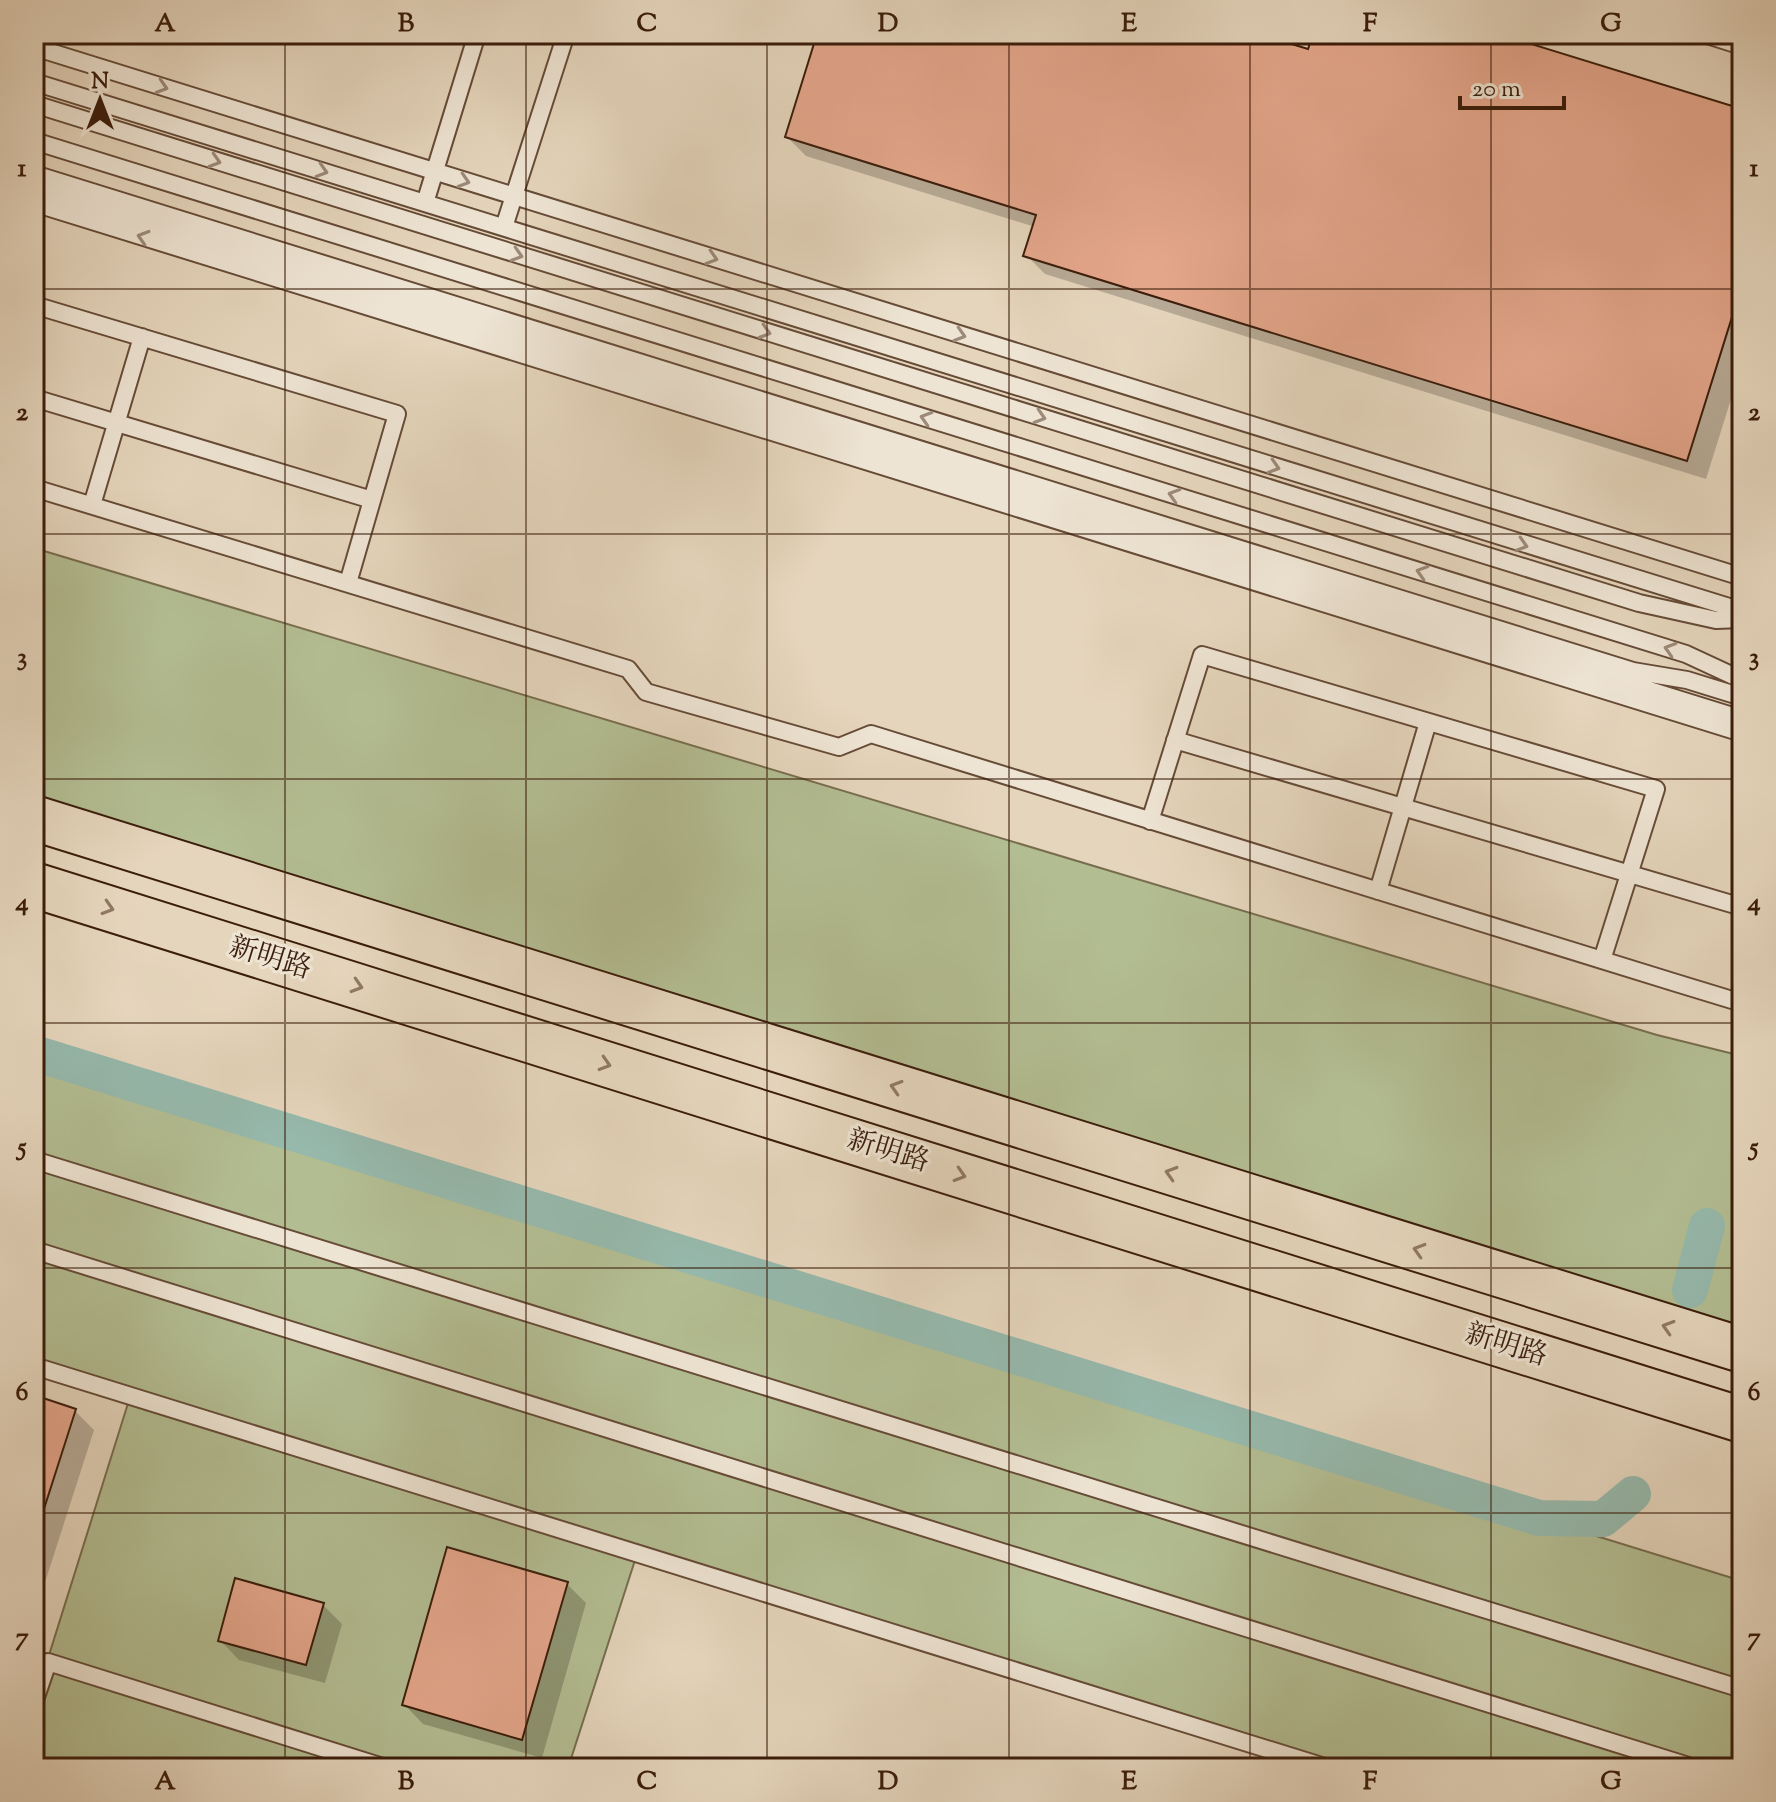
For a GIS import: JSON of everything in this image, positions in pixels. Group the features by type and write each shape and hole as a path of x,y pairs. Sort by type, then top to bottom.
{"main road":[{"path":"34,818 1742,1350"},
{"name":"新明路","path":"34,885 1742,1420"}],"lane":[{"path":"425,203 477,34"},
{"path":"504,227 566,34"},
{"path":"1704,34 1742,46"},
{"path":"34,47 1742,577"},
{"path":"34,82 1742,611"},
{"path":"34,104 1639,603 1716,620 1742,619"},
{"path":"34,141 1671,649 1742,680"},
{"path":"34,174 1633,671 1687,680 1742,697"},
{"path":"34,188 1742,719"},
{"path":"34,203 1742,733"},
{"path":"34,305 397,414 348,583"},
{"path":"92,505 142,337"},
{"path":"34,398 372,500"},
{"path":"34,488 628,669 646,692 839,747 871,734 1732,1000 1742,1000"},
{"path":"1150,821 1202,655 1656,789 1602,960"},
{"path":"1378,891 1428,722"},
{"path":"1175,740 1742,907"},
{"path":"34,1160 1742,1689"},
{"path":"34,1250 1695,1768"},
{"path":"34,1366 1328,1768"},
{"path":"34,1703 48,1662 386,1768"}],"green space":[{"path":"34,548 1657,1035 1742,1056 1742,1349 34,811"},
{"path":"34,1053 1742,1581 1742,1768 1328,1768 637,1554 568,1768 34,1768 34,1703 130,1397 34,1366"}],"building":[{"path":"817,34 1259,34 1308,49 1313,34 1499,34 1742,109 1742,285 1687,461 1023,256 1036,215 785,137"},
{"path":"34,1395 76,1409 34,1540"},
{"path":"447,1547 568,1582 522,1740 402,1705"},
{"path":"235,1578 324,1603 306,1665 218,1641"},
{"path":"125,1758 157,1768 122,1768"}],"waterway":[{"path":"34,1053 1539,1518 1603,1519 1633,1494"},
{"path":"1690,1290 1707,1226"}]}
